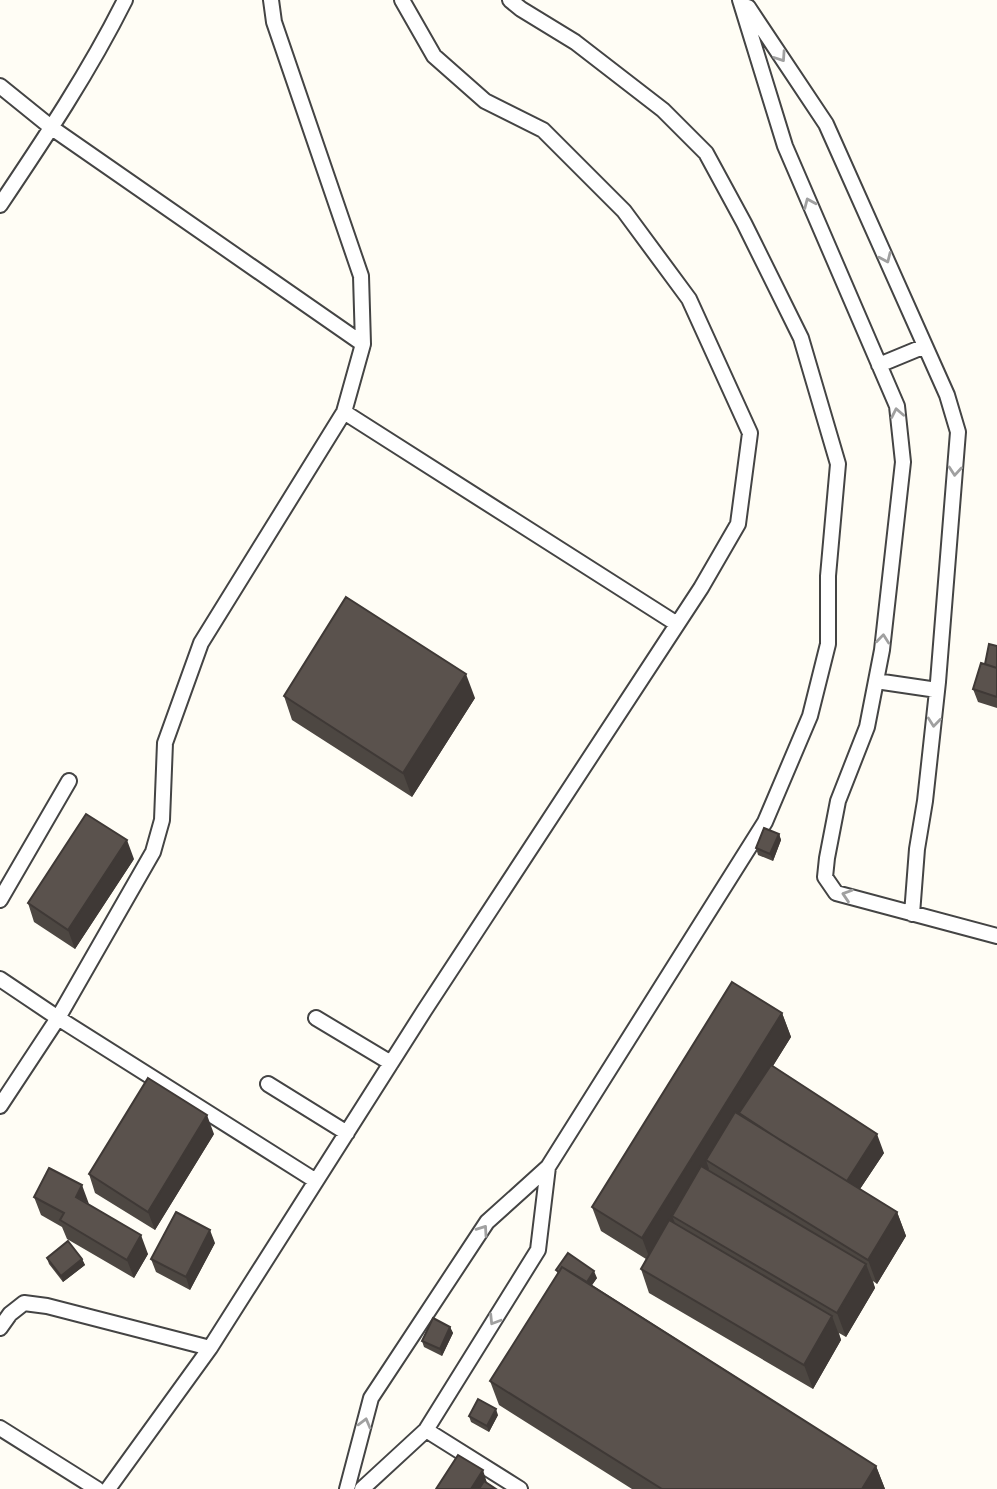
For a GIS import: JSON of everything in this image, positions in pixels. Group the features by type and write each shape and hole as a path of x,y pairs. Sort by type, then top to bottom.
{"lane":[{"path":"0,205 52,128 125,0"},
{"path":"0,1106 58,1018 153,852 162,820 165,743 201,643 344,412 363,344 361,276 274,22 271,0"},
{"path":"108,1489 210,1348 391,1063 701,589 738,524 750,433 689,299 624,211 543,130 485,101 434,55 402,0"},
{"path":"346,1489 371,1398 487,1222 548,1167 765,822 810,716 828,644 828,576 838,464 800,338 744,223 706,153 663,110 575,41 520,9 510,0"},
{"path":"742,0 826,124 947,395 958,432 937,690 917,849 912,914"},
{"path":"742,0 785,146 897,406 903,461 882,650 867,727 838,802 825,877 836,893 995,935"},
{"path":"0,86 52,128 363,344"},
{"path":"879,365 925,346"},
{"path":"344,412 677,624"},
{"path":"876,681 937,690"},
{"path":"0,900 69,781"},
{"path":"0,979 316,1181"},
{"path":"316,1018 391,1063"},
{"path":"268,1084 347,1133"},
{"path":"362,1489 426,1430 538,1250 548,1167"},
{"path":"0,1328 10,1314 24,1303 47,1306 210,1348"},
{"path":"0,1428 97,1489"},
{"path":"426,1430 520,1489"}],"building":[{"path":"346,597 466,674 403,773 284,696"},
{"path":"989,644 997,646 997,668 985,664"},
{"path":"981,663 997,668 997,697 973,689"},
{"path":"86,814 127,840 68,930 28,903"},
{"path":"764,828 779,834 770,854 756,848"},
{"path":"732,982 782,1013 642,1238 592,1207"},
{"path":"771,1065 877,1134 847,1181 739,1113"},
{"path":"148,1078 207,1115 148,1212 89,1174"},
{"path":"735,1112 897,1212 868,1260 706,1160"},
{"path":"701,1166 866,1264 837,1313 672,1216"},
{"path":"49,1168 82,1185 76,1197 141,1235 127,1260 60,1220 64,1213 34,1197"},
{"path":"176,1212 210,1230 186,1277 151,1259"},
{"path":"669,1220 832,1316 804,1365 641,1269"},
{"path":"68,1241 82,1259 61,1276 47,1258"},
{"path":"568,1253 594,1271 587,1282 562,1267 559,1272 556,1270"},
{"path":"562,1267 876,1466 862,1489 662,1489 490,1381"},
{"path":"433,1318 450,1327 440,1349 422,1341"},
{"path":"478,1399 496,1409 487,1426 469,1416"},
{"path":"458,1455 483,1470 471,1489 436,1489"},
{"path":"484,1481 496,1489 479,1489"}]}
